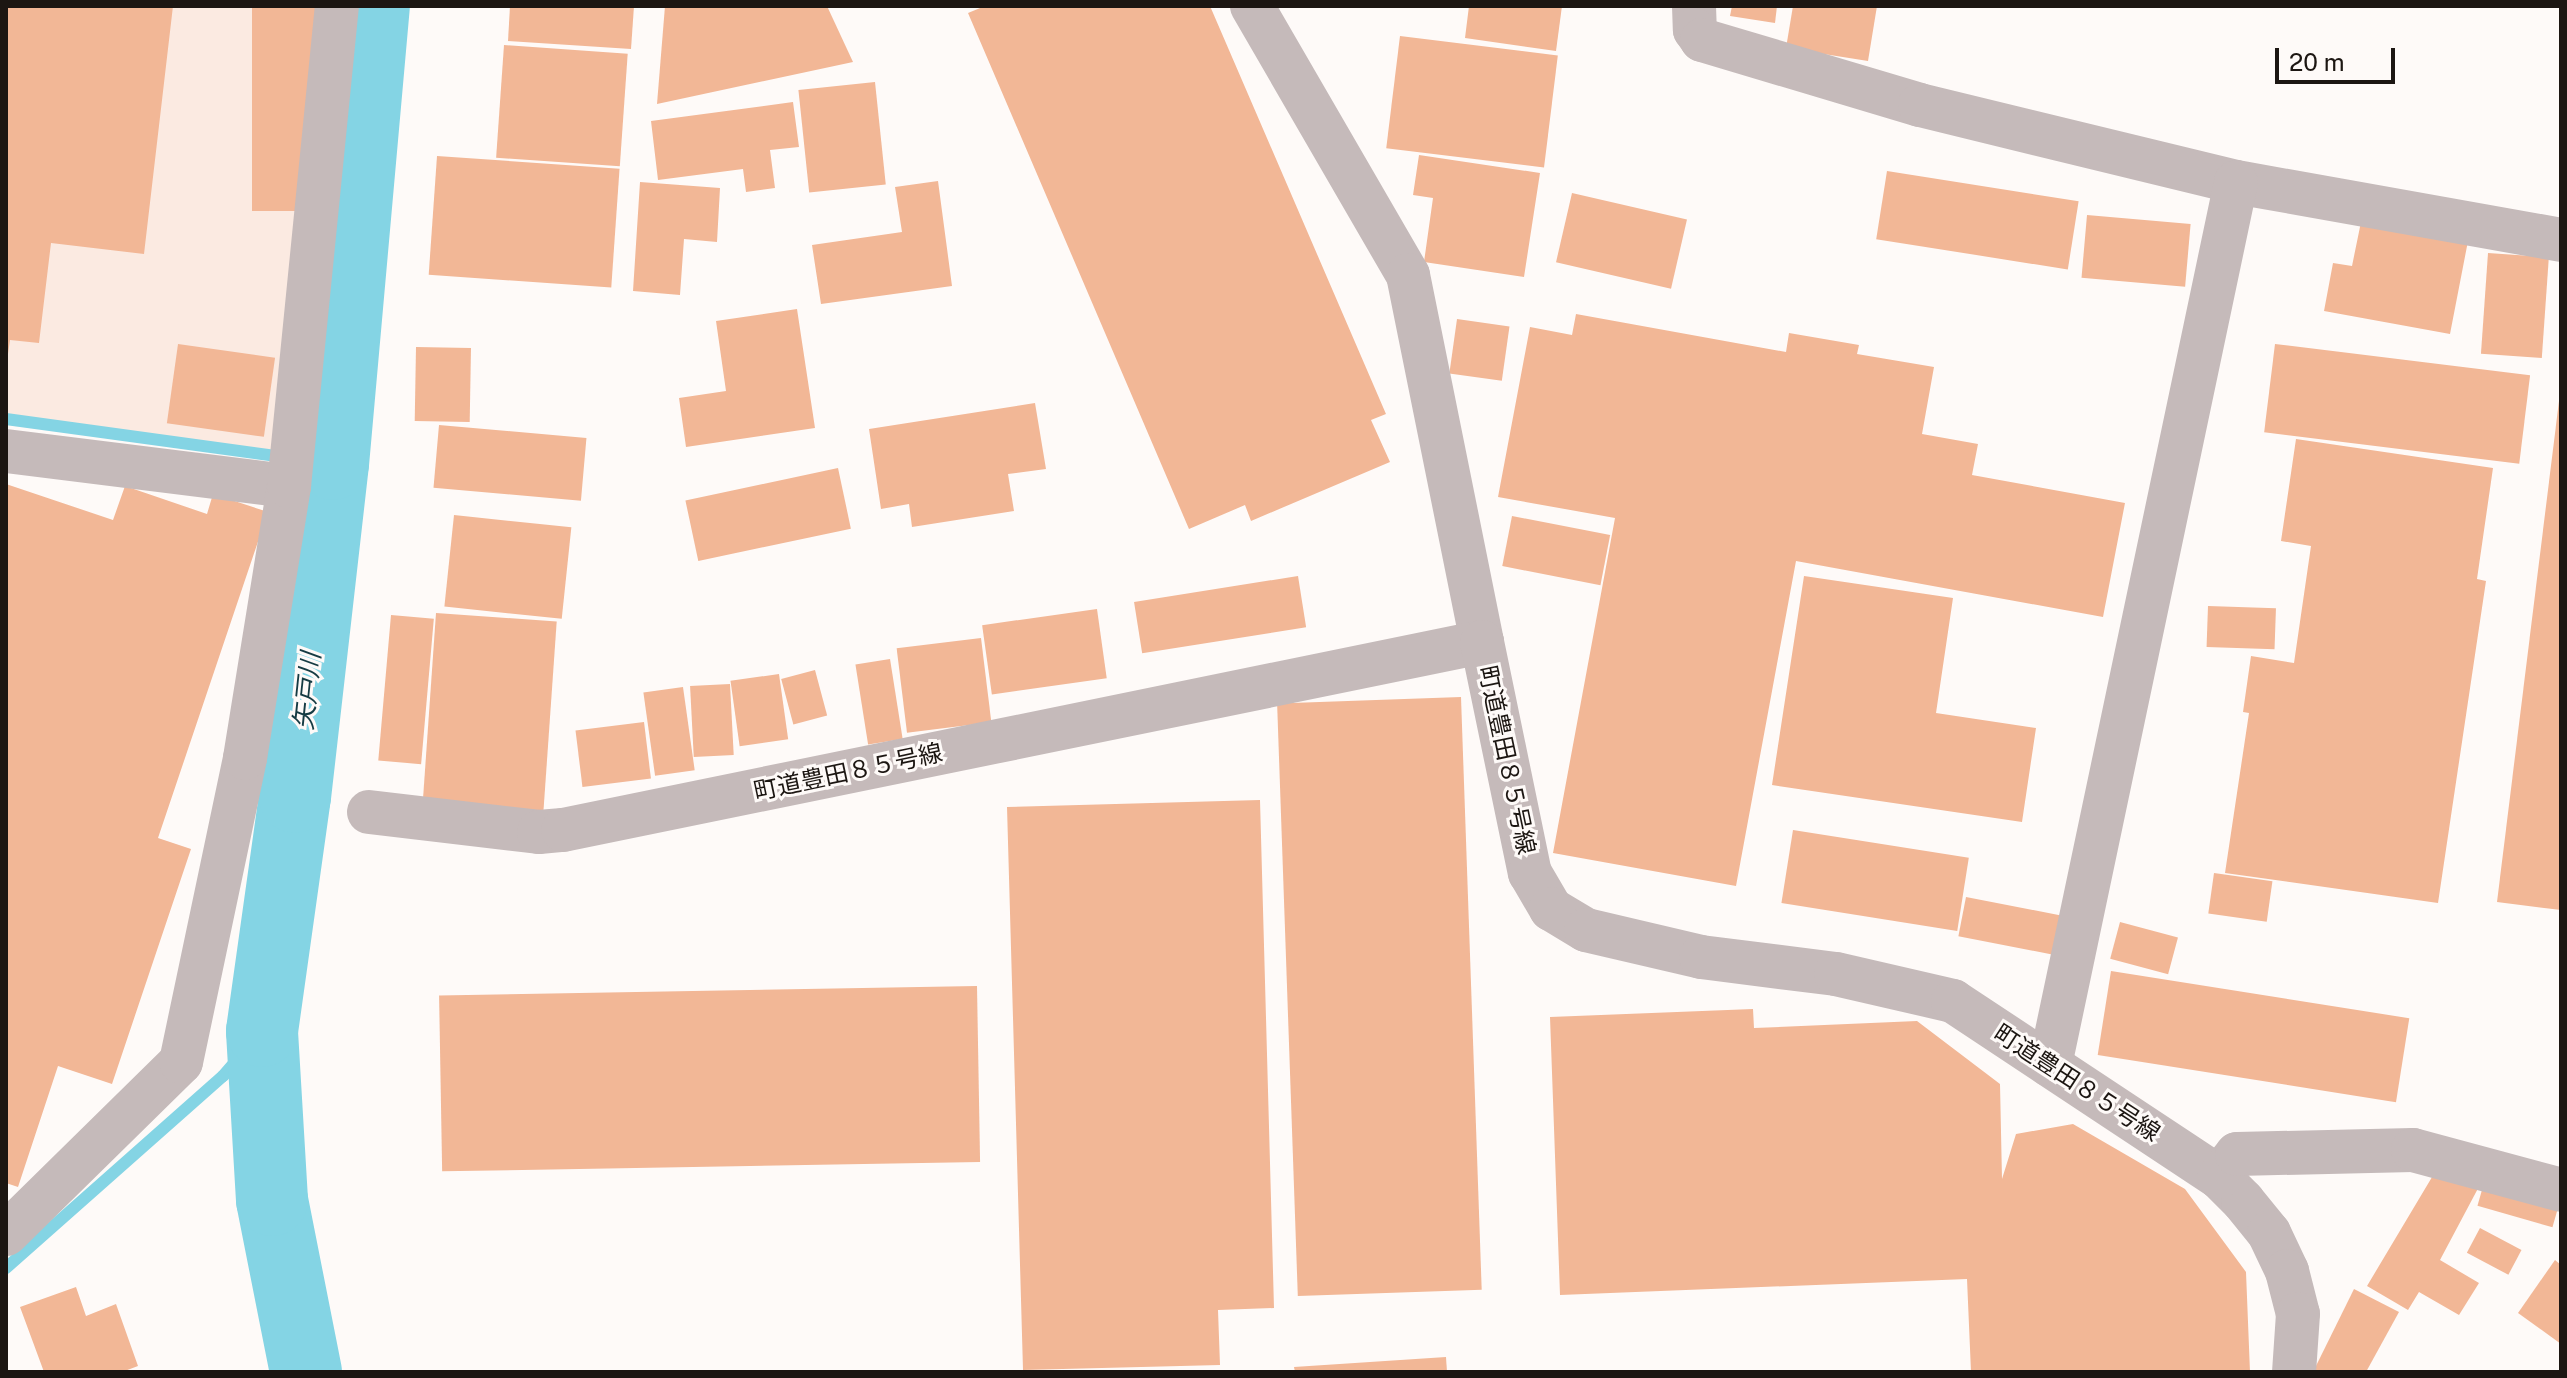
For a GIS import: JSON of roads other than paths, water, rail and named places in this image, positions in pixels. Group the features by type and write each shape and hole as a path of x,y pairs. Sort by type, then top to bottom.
{"street":[{"path":"6,1234 181,1062 245,758 289,486 337,6"},
{"path":"1252,6 1408,275 1482,642"},
{"path":"1694,6 1695,30 1702,40 1920,105 2236,182 2561,240"},
{"path":"2050,1065 2236,182"},
{"path":"6,451 289,486"},
{"name":"町道豊田８５号線","path":"369,812 539,832 563,830 1482,642 1530,873 1551,909 1586,930 1701,957 1836,974 1953,1001 2219,1177 2269,1233 2287,1271 2298,1314 2294,1372"},
{"path":"2219,1177 2237,1154 2413,1150 2561,1190"}],"waterway":[{"name":"矢戸川","path":"306,1372 272,1200 262,1031 295,797 333,464 374,6"},
{"path":"6,419 333,464"},
{"path":"6,1268 223,1076 262,1031"}]}
